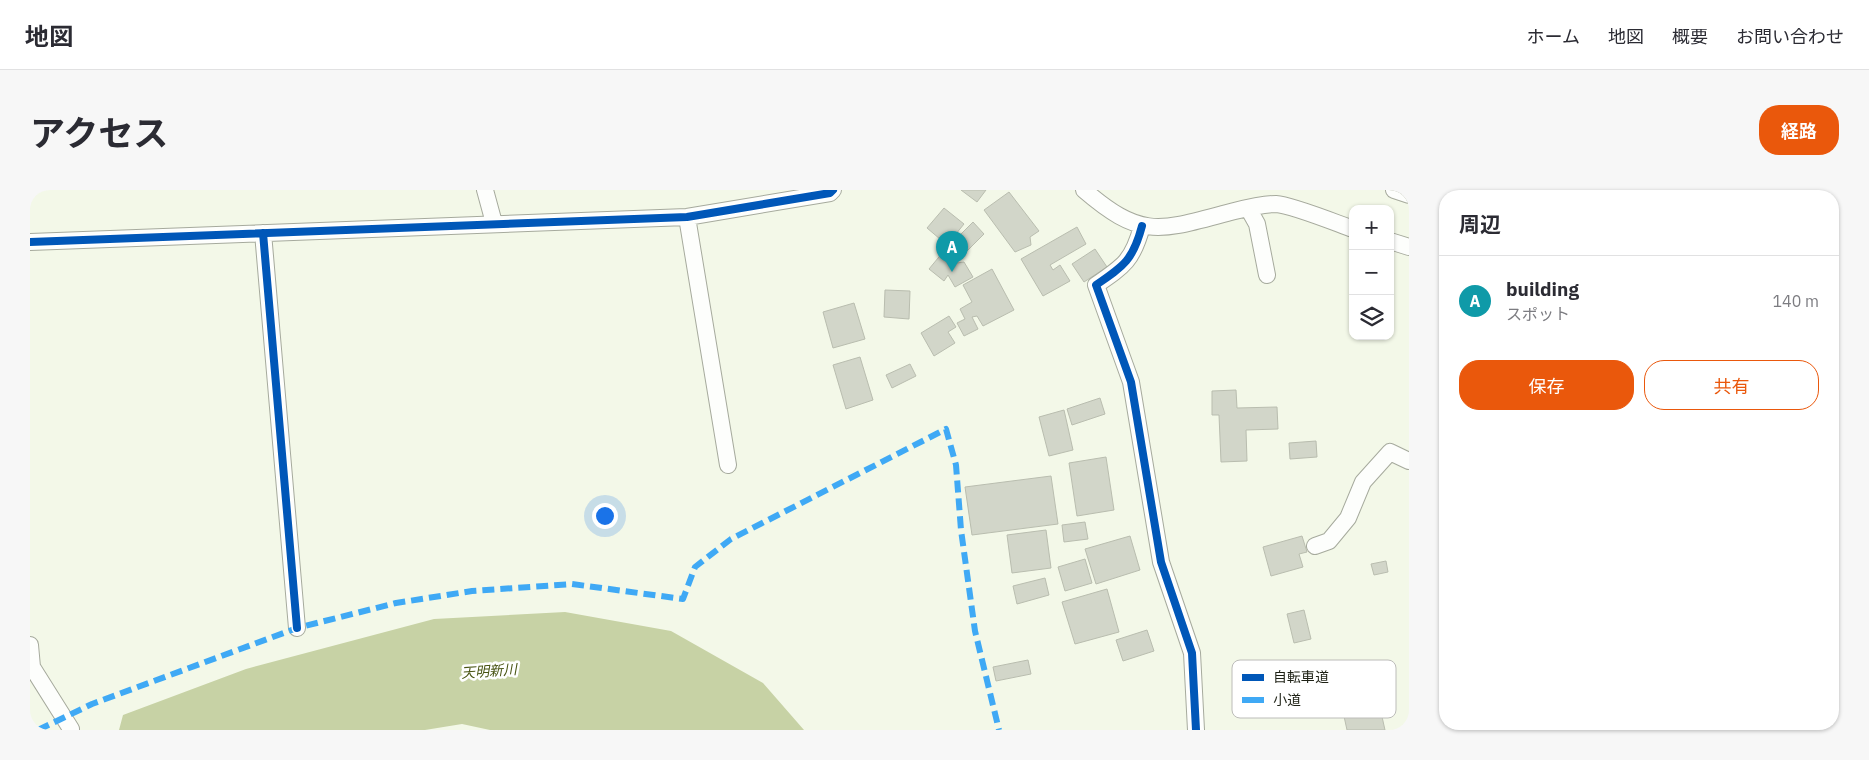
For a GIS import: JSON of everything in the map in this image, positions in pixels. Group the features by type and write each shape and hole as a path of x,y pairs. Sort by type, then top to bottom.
{"street":[{"path":"485,190 494,223"},
{"path":"30,242 687,217 830,193 833,190"},
{"path":"1084,190 1109,212 1142,226 1172,228 1248,208 1278,204 1349,227"},
{"path":"1394,190 1409,195"},
{"path":"1248,208 1257,224 1267,275"},
{"path":"687,217 728,465"},
{"path":"1142,226 1138,242 1124,266 1096,285 1132,382 1161,562 1192,653 1196,730"},
{"path":"263,233 297,628"},
{"path":"1394,242 1409,247"},
{"path":"1314,546 1328,541 1348,518 1363,482 1390,452 1409,461"},
{"path":"30,645 32,667 71,730"}],"water":[{"name":"天明新川","path":"565,612 671,631 763,683 804,730 490,730 462,724 425,730 119,730 123,715 246,669 434,619"}],"building":[{"path":"961,190 986,190 977,202"},
{"path":"1009,192 1039,231 1030,237 1031,245 1015,252 984,210"},
{"path":"944,208 964,224 947,245 927,228"},
{"path":"973,222 984,234 964,254 953,242"},
{"path":"1077,227 1086,244 1050,265 1053,270 1060,265 1070,281 1043,296 1021,259"},
{"path":"1095,249 1107,267 1084,282 1072,264"},
{"path":"943,252 957,263 964,262 973,277 955,287 948,275 944,281 929,269"},
{"path":"992,269 1014,310 983,326 977,316 972,317 978,329 964,336 957,323 965,319 960,309 972,302 963,285"},
{"path":"885,290 910,291 909,319 884,317"},
{"path":"854,303 865,339 833,348 823,312"},
{"path":"949,316 956,327 948,332 955,343 934,356 921,333"},
{"path":"860,357 873,400 846,409 833,365"},
{"path":"910,364 916,376 892,388 886,375"},
{"path":"1236,390 1237,408 1277,407 1278,429 1246,430 1247,461 1221,462 1219,415 1212,415 1212,391"},
{"path":"1100,398 1105,414 1072,425 1067,409"},
{"path":"1064,410 1073,450 1049,456 1039,417"},
{"path":"1316,441 1317,457 1290,459 1289,443"},
{"path":"1106,457 1114,510 1077,516 1069,463"},
{"path":"1051,476 1058,524 972,535 965,487"},
{"path":"1085,522 1088,539 1064,542 1062,525"},
{"path":"1046,530 1051,568 1012,573 1007,535"},
{"path":"1130,536 1140,570 1096,584 1085,549"},
{"path":"1302,536 1307,552 1299,554 1303,567 1271,576 1263,547"},
{"path":"1085,559 1092,583 1065,591 1058,567"},
{"path":"1386,561 1388,572 1374,575 1371,564"},
{"path":"1045,578 1049,595 1017,604 1013,586"},
{"path":"1107,589 1119,632 1075,644 1062,602"},
{"path":"1304,610 1311,639 1294,643 1287,614"},
{"path":"1147,630 1154,651 1123,661 1116,640"},
{"path":"1028,660 1031,674 996,681 993,667"},
{"path":"1344,718 1382,718 1385,730 1347,730"}],"marked path":[{"path":"38,730 92,704 297,628 396,603 472,591 572,584 683,599 695,567 731,539 946,429 956,465 961,530 975,631 999,730"}],"cycle path":[{"path":"30,242 687,217 830,193 833,190"},
{"path":"1142,226 1131,255 1114,273 1096,285 1131,382 1161,562 1192,653 1196,730"},
{"path":"263,233 297,628"}],"place":[{"name":"building","path":"952,272"}]}
